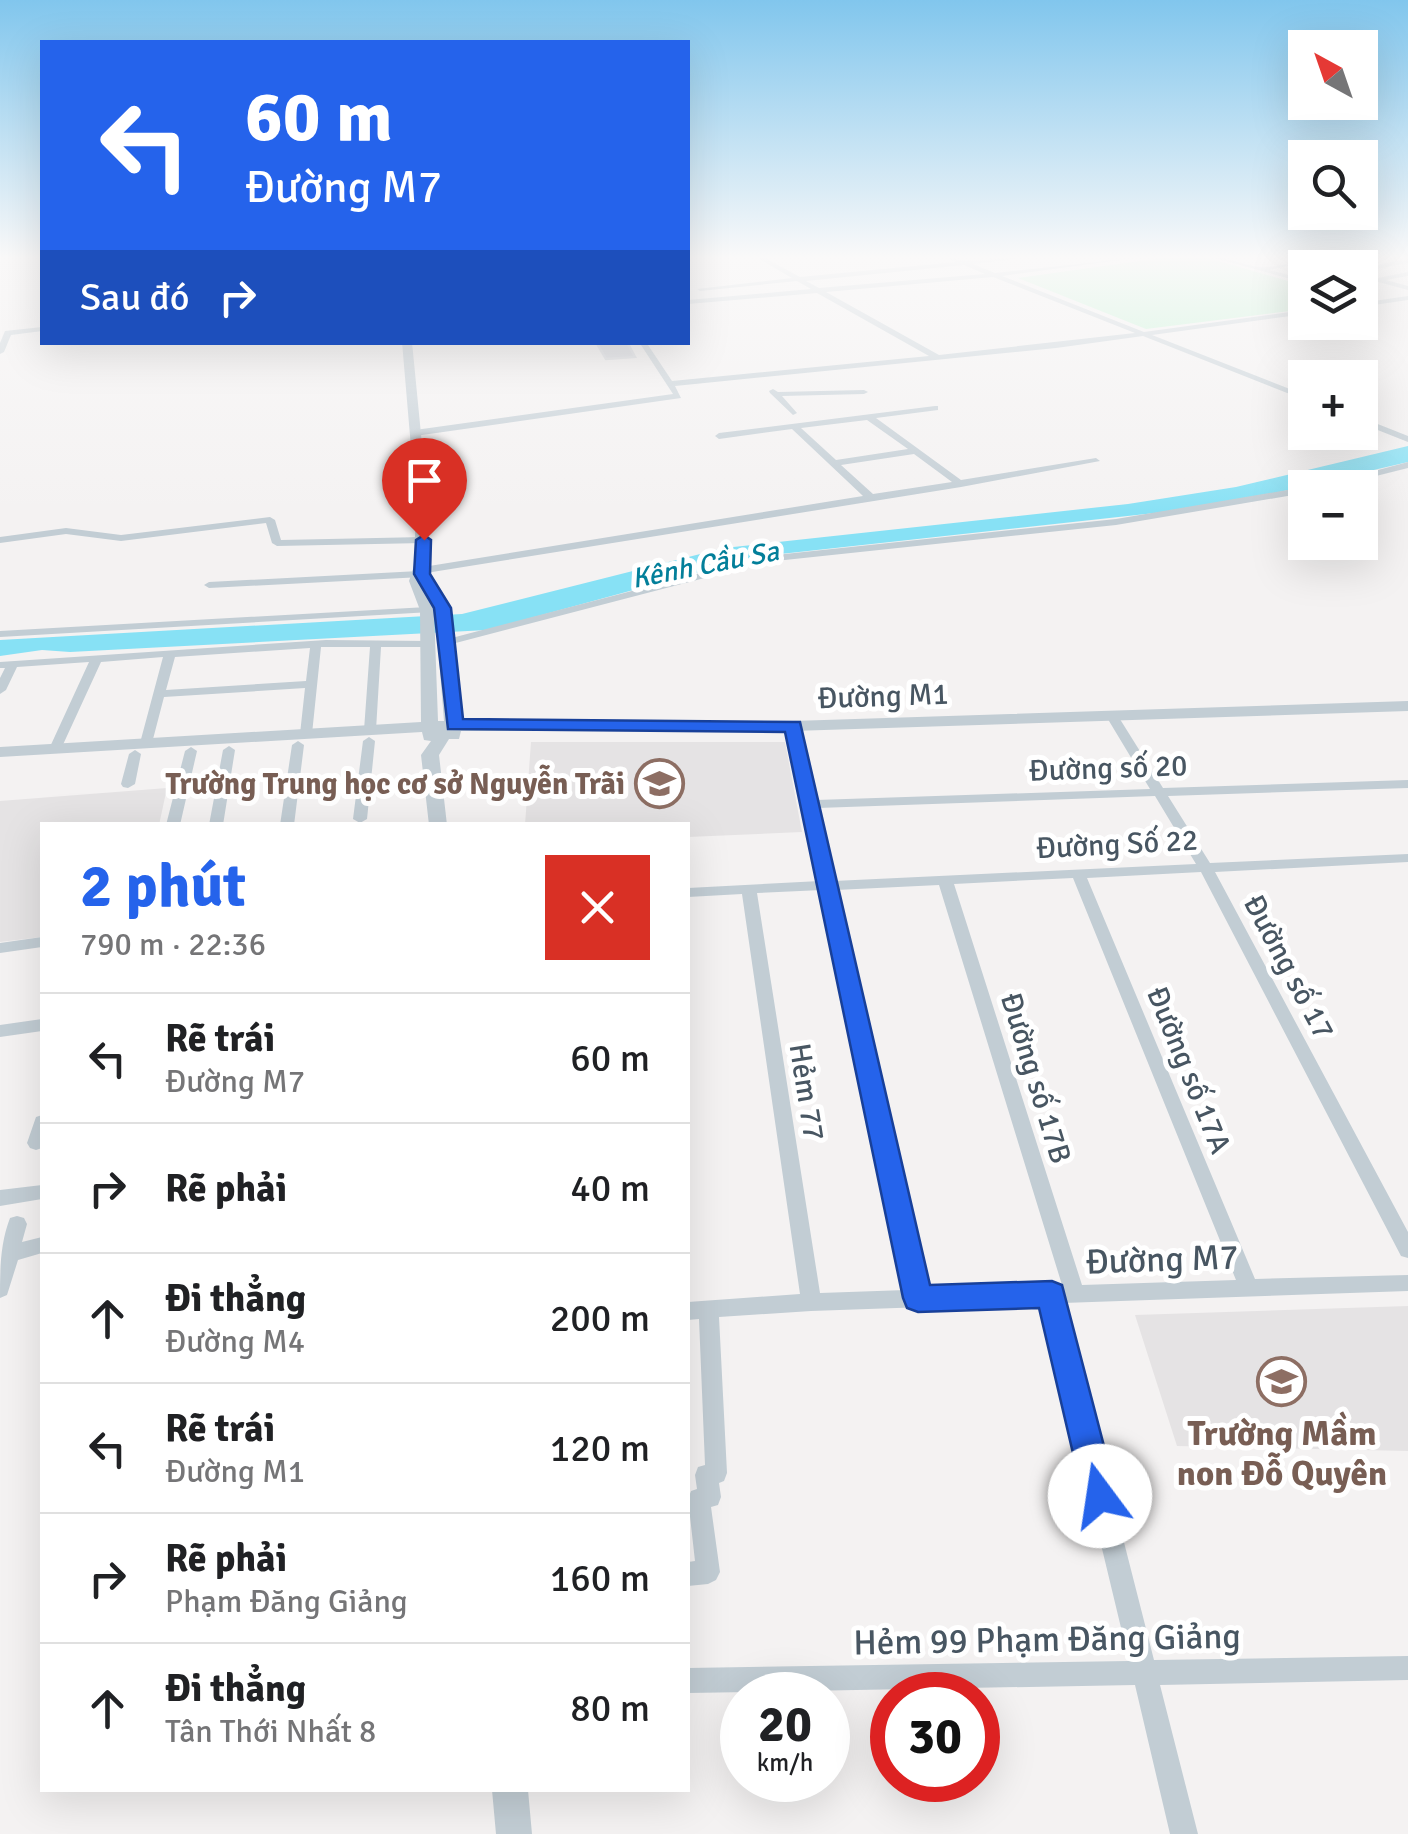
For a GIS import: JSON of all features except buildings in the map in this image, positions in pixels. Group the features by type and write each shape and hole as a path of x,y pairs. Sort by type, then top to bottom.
{"street":[{"path":"911,343 938,358"},
{"path":"670,384 1069,343"},
{"path":"1164,343 1288,391"},
{"path":"408,345 424,540 422,572 416,581 448,642 442,733 430,755 438,822"},
{"path":"415,432 678,396 644,345"},
{"path":"760,377 793,413"},
{"path":"776,394 864,392 784,403"},
{"path":"719,436 935,408"},
{"path":"870,418 961,484"},
{"path":"1378,427 1408,439"},
{"path":"796,428 869,496"},
{"path":"834,463 915,451"},
{"path":"208,585 422,572 1096,461"},
{"path":"1378,472 1408,465"},
{"path":"448,642 766,559 1116,522 1288,493"},
{"path":"0,540 66,531 121,538 270,520 277,544 424,540"},
{"path":"0,634 434,609"},
{"path":"434,609 428,644 442,733"},
{"path":"0,690 7,664 316,644 428,644"},
{"path":"288,822 313,684 316,644"},
{"path":"360,820 376,644"},
{"path":"128,784 170,654"},
{"path":"54,749 96,659"},
{"path":"160,694 313,684"},
{"name":"Đường M1","path":"0,762 369,735 794,731 1408,706"},
{"name":"Đường M1","path":"1114,720 1408,715"},
{"name":"Đường số 17","path":"1114,720 1205,867 1408,1250"},
{"path":"794,731 918,1298"},
{"name":"Đường M1","path":"0,752 230,750 302,739"},
{"path":"217,822 230,750"},
{"path":"174,822 191,751"},
{"name":"Đường số 20","path":"810,804 1408,784"},
{"name":"Đường Số 22","path":"690,892 1408,858"},
{"name":"Đường số 17A","path":"1078,873 1249,1288"},
{"name":"Đường số 17B","path":"945,879 1063,1294 1142,1671 1184,1834"},
{"name":"Hẻm 77","path":"749,889 811,1302"},
{"path":"0,948 40,942"},
{"path":"0,1031 40,1025"},
{"path":"36,1143 40,1129"},
{"path":"0,1198 40,1192"},
{"path":"0,1289 17,1224"},
{"path":"10,1254 40,1246"},
{"name":"Đường M7","path":"698,1311 811,1302 1408,1284"},
{"path":"690,1574 708,1572 699,1499 710,1497 706,1475 716,1472 698,1311"},
{"name":"Hẻm 99 Phạm Đăng Giảng","path":"690,1681 1408,1668"},
{"path":"510,1792 514,1834"}],"shaded area":[{"name":"Trường Trung học cơ sở Nguyễn Trãi","path":"531,742 785,742 802,832 690,837 690,822 525,822"},
{"path":"167,788 160,822 40,822 40,937 0,942 0,801"},
{"name":"Trường Mầm non Đỗ Quyên","path":"1408,1306 1408,1451 1177,1446 1135,1315"}],"water":[{"path":"1408,446 1408,462 1374,470 1307,470"},
{"name":"Kênh Cầu Sa","path":"1288,475 1288,490 1164,512 754,557 487,630 70,652 42,650 0,656 0,640 462,614 724,548 1128,504"}],"place":[{"name":"Trường Trung học cơ sở Nguyễn Trãi","path":"660,784"},
{"name":"Trường Mầm non Đỗ Quyên","path":"1282,1381"}],"route":[{"path":"424,540 422,574 429,579 442,608 454,725 793,726 918,1298 1052,1294 1100,1496"}]}
